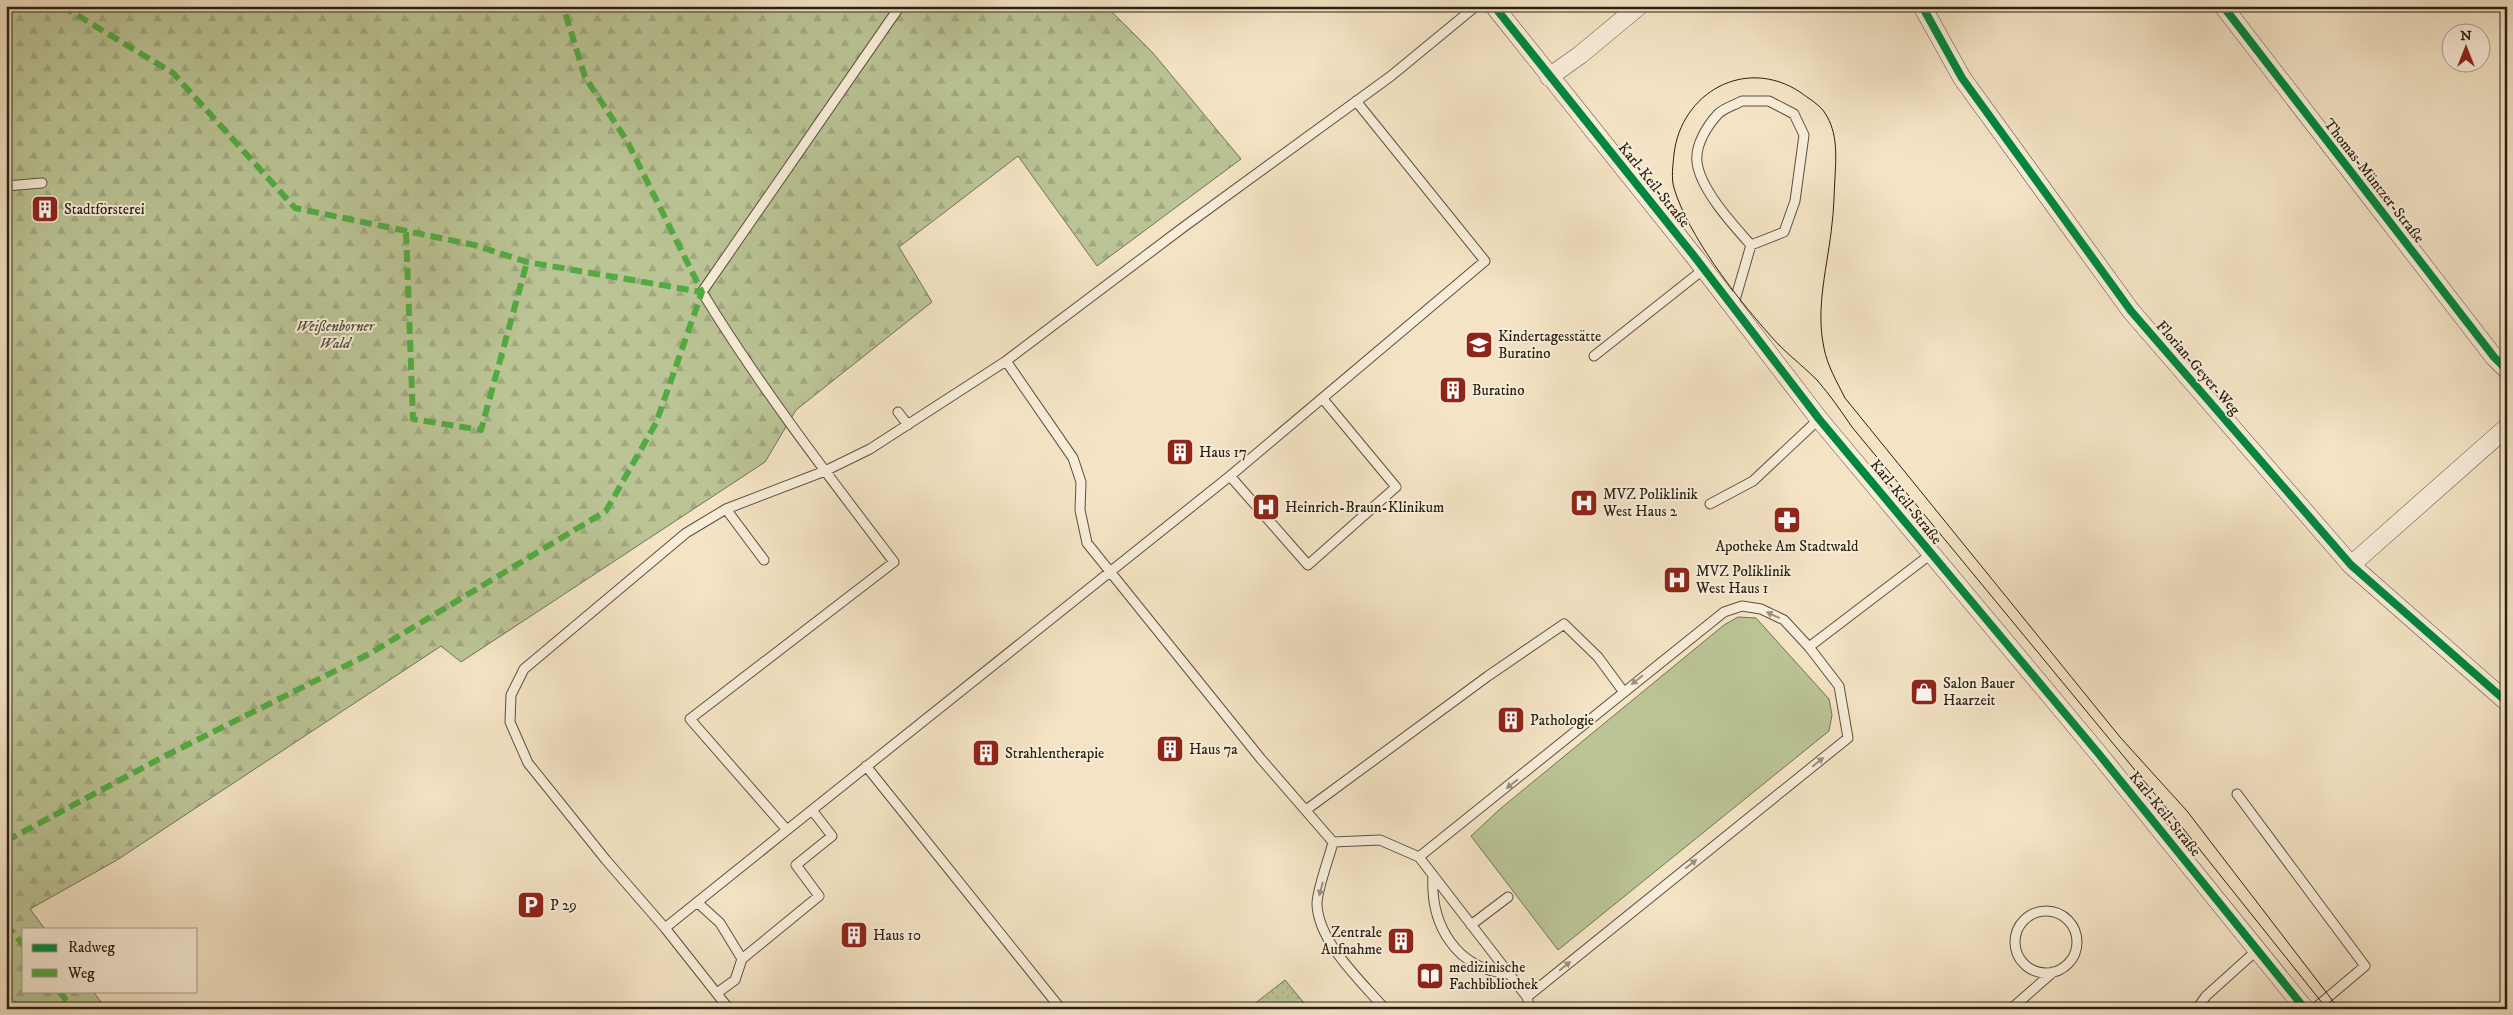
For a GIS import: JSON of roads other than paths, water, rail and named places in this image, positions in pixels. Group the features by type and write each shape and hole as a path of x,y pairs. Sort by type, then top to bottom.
{"street":[{"name":"Karl-Keil-Straße","path":"1494,6 1704,269 1819,419 2098,753 2256,952 2305,1009"},
{"path":"1549,77 1580,55 1639,6"},
{"name":"Florian-Geyer-Weg","path":"1922,6 1962,78 2131,311 2351,565 2507,702"},
{"name":"Thomas-Müntzer-Straße","path":"2223,6 2488,350 2507,370"},
{"path":"2351,565 2507,428"}],"lane":[{"path":"787,830 690,718 894,562 825,471 732,340 702,292 900,6"},
{"path":"729,1009 665,928 606,860 528,763 510,722 511,695 524,669 686,533 726,509 825,471 870,449 1006,361 1391,76 1476,6"},
{"path":"665,928 1230,476 1485,261 1356,101"},
{"path":"1742,101 1770,101 1794,114 1804,135 1801,164 1795,201 1784,232 1750,245 1730,222 1709,192 1697,162 1702,136 1719,113 1742,101"},
{"path":"6,186 42,184"},
{"path":"1733,307 1750,245"},
{"path":"1594,356 1704,269"},
{"path":"1006,361 1073,458 1081,482 1080,510 1087,543 1260,759 1334,842"},
{"path":"1230,476 1308,565 1396,487 1323,399"},
{"path":"898,412 908,425"},
{"path":"1710,504 1753,481 1819,419"},
{"path":"726,509 764,560"},
{"path":"1809,647 1931,554"},
{"path":"1418,857 1724,612 1742,606 1761,609 1784,620 1809,647 1839,686 1848,738 1527,997"},
{"path":"1306,810 1488,676 1564,624 1598,657 1623,692"},
{"path":"866,766 1061,1009"},
{"path":"2237,794 2365,966 2314,1009"},
{"path":"717,993 736,980 742,958 819,896 796,865 832,836 812,810"},
{"path":"1334,842 1380,840 1418,857 1527,997 1530,1009"},
{"path":"1334,842 1317,904 1323,928 1337,954 1385,1009"},
{"path":"1432,875 1432,895 1437,921 1446,936 1459,952 1474,964 1494,973 1509,974"},
{"path":"1471,925 1508,897"},
{"path":"697,902 720,923 742,958"},
{"path":"2011,1009 2072,958 2077,942 2071,923 2061,915 2053,912 2039,912 2022,922 2017,931 2016,949 2027,966 2036,971 2053,972"},
{"path":"2197,1009 2206,996 2256,952"}],"tram line":[{"path":"2327,1009 2177,821 1852,427 1822,386 1774,340 1714,265 1681,206 1674,188 1672,171 1679,132 1689,114 1702,98 1719,87 1738,80 1758,78 1779,82 1800,92 1823,110 1832,128 1836,161 1833,218 1823,286 1822,333 1827,361 1845,398 2120,737 2187,811 2339,1009"}],"place":[{"name":"Stadtförsterei","path":"45,209"},
{"name":"Kindertagesstätte Buratino","path":"1479,345"},
{"name":"Buratino","path":"1453,390"},
{"name":"Haus 17","path":"1180,452"},
{"name":"MVZ Poliklinik West Haus 2","path":"1584,503"},
{"name":"Heinrich-Braun-Klinikum","path":"1266,507"},
{"name":"Apotheke Am Stadtwald","path":"1787,520"},
{"name":"MVZ Poliklinik West Haus 1","path":"1677,580"},
{"name":"Salon Bauer Haarzeit","path":"1924,692"},
{"name":"Pathologie","path":"1511,720"},
{"name":"Haus 7a","path":"1170,749"},
{"name":"Strahlentherapie","path":"986,753"},
{"name":"P 29","path":"531,905"},
{"name":"Haus 10","path":"854,935"},
{"name":"Zentrale Aufnahme","path":"1401,941"},
{"name":"medizinische Fachbibliothek","path":"1430,976"}],"park label":[{"name":"Weißenborner Wald","path":"335,334"}]}
